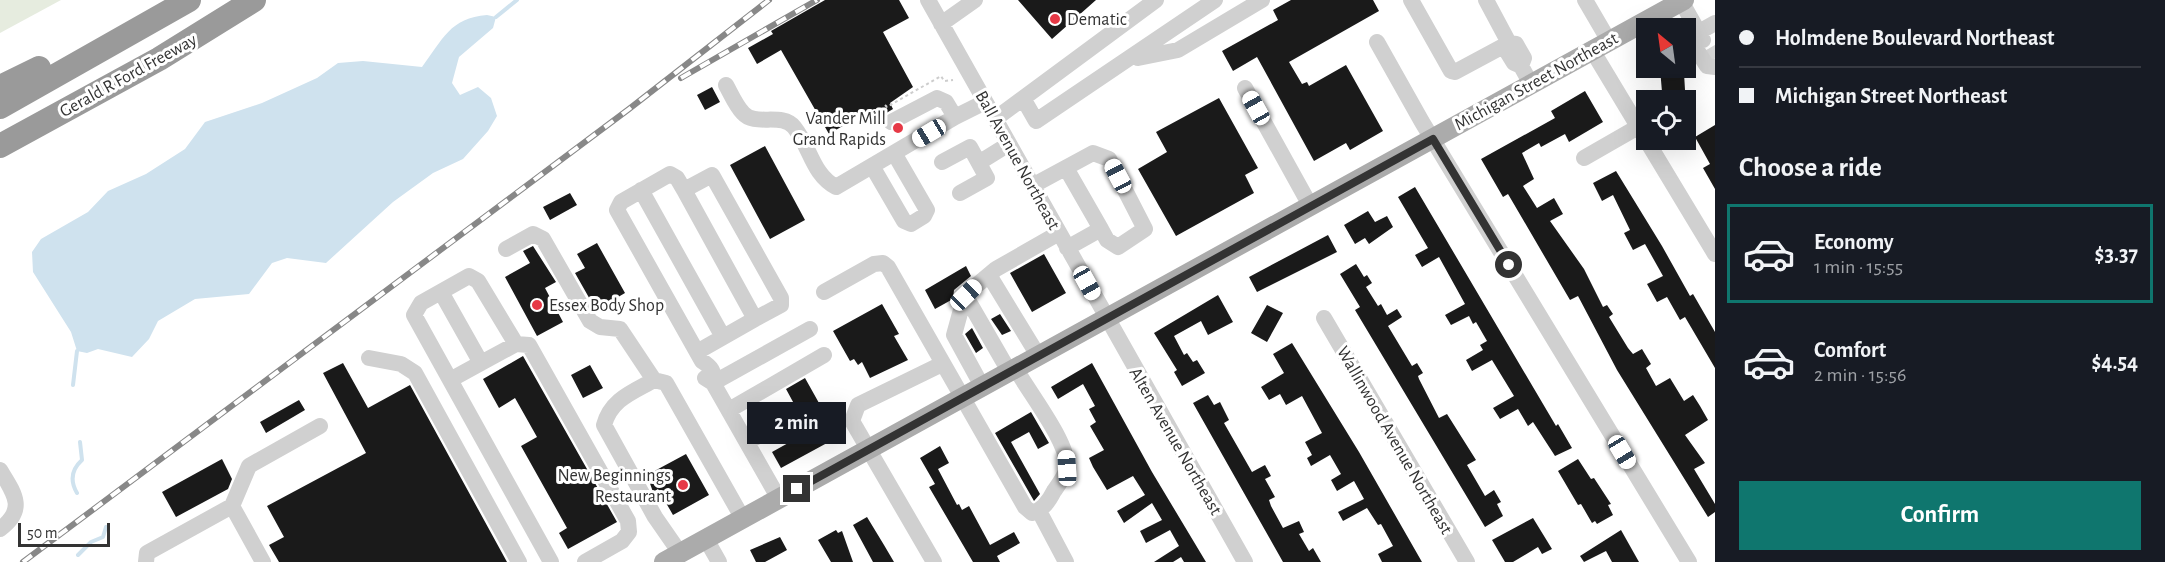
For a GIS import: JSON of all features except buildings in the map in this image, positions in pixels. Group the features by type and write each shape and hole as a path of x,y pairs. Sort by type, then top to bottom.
{"highway":[{"path":"0,87 86,44 189,0"},
{"name":"Gerald R Ford Freeway","path":"0,107 189,0"},
{"name":"Gerald R Ford Freeway","path":"0,146 193,39 254,0"},
{"path":"0,157 106,88"}],"main road":[{"name":"Michigan Street Northeast","path":"672,558 1682,1"}],"street":[{"name":"Ball Avenue Northeast","path":"928,0 1107,319"},
{"path":"941,24 975,0"},
{"path":"995,119 1024,100 1156,0"},
{"path":"1024,100 1035,121 1131,59 1215,0"},
{"path":"1131,59 1178,51 1262,0"},
{"path":"1411,0 1451,71 1455,72 1509,43 1516,44 1524,58 1521,66 1531,84"},
{"path":"1486,0 1509,43"},
{"path":"1585,0 1600,46 1636,123"},
{"path":"1682,1 1699,32 1695,47 1707,66 1713,59"},
{"path":"1699,32 1715,23"},
{"path":"1377,42 1433,139 1689,562"},
{"path":"726,85 744,115 753,119 782,120 794,126 822,179 836,187 955,117 985,102"},
{"path":"1245,88 1311,207"},
{"path":"891,122 937,98 946,102 955,117"},
{"path":"1584,158 1636,128"},
{"path":"980,162 1009,144"},
{"path":"942,162 970,147 980,162 987,178 960,193"},
{"path":"1652,150 1715,254"},
{"path":"872,166 904,221 911,224 924,216 927,210 894,153"},
{"path":"1032,186 1093,153 1109,159 1145,229 1118,247 1107,240 1066,168"},
{"path":"755,319 677,178 670,174 621,202 617,210 699,356 715,374 713,383 779,499"},
{"path":"684,189 712,175 781,298 781,305 723,337 699,356"},
{"path":"641,190 723,337"},
{"path":"1067,248 1101,229"},
{"path":"983,388 954,335 966,295 988,275 1059,233"},
{"path":"506,249 533,234 543,239 590,321 600,327 620,329 654,380 666,383 743,519"},
{"path":"824,292 874,264 883,263 964,398 1025,507 1032,513 1039,511 1048,502 1067,468 1066,456 1043,411 1013,371 966,295"},
{"path":"988,275 1039,357"},
{"path":"516,344 478,281 469,276 421,303 414,315 551,562"},
{"path":"441,292 481,363"},
{"name":"Wallinwood Avenue Northeast","path":"1324,318 1467,562"},
{"name":"Alten Avenue Northeast","path":"1107,319 1245,562"},
{"path":"713,383 810,329"},
{"path":"450,380 516,344 529,345 628,521 629,532 622,541 596,560"},
{"path":"729,410 824,355"},
{"path":"369,358 401,364 415,373 519,562"},
{"path":"934,562 852,421 858,405 942,364"},
{"path":"654,380 616,402 607,413 604,425 655,517 672,558"},
{"path":"747,442 790,419"},
{"path":"146,562 147,553 232,506 249,466 320,426"},
{"path":"0,470 16,496 13,517 0,529"},
{"path":"232,506 263,562"},
{"path":"1039,511 1066,562"},
{"path":"706,539 719,562"}],"path":[{"path":"885,105 887,107 941,76 944,81 953,80"}],"shaded area":[{"path":"0,0 61,0 0,33"}],"water":[{"path":"487,15 496,17 493,28 459,57 452,83 460,95 478,87 491,98 497,116 488,131 463,159 433,173 393,202 326,263 287,258 272,263 249,294 195,299 158,321 149,339 132,357 98,349 87,353 77,351 71,332 33,272 32,252 41,239 88,212 108,191 146,174 185,149 205,122 262,103 317,78 338,63 363,61 422,67 442,39 456,25 464,20"}],"waterway":[{"path":"496,17 517,0"},
{"path":"73,385 77,351"},
{"path":"77,493 73,484 73,476 82,460 80,442"},
{"path":"78,555 91,542 103,537 106,527"}],"tunnel":[{"path":"1708,49 1714,59"}],"railway":[{"path":"23,562 629,109 769,0"},
{"path":"681,78 817,0"}],"place":[{"name":"Dematic","path":"1055,19"},
{"name":"Vander Mill Grand Rapids","path":"898,128"},
{"name":"Essex Body Shop","path":"537,305"},
{"name":"New Beginnings Restaurant","path":"683,485"}],"route":[{"path":"797,489 1433,139 1509,265"}]}
